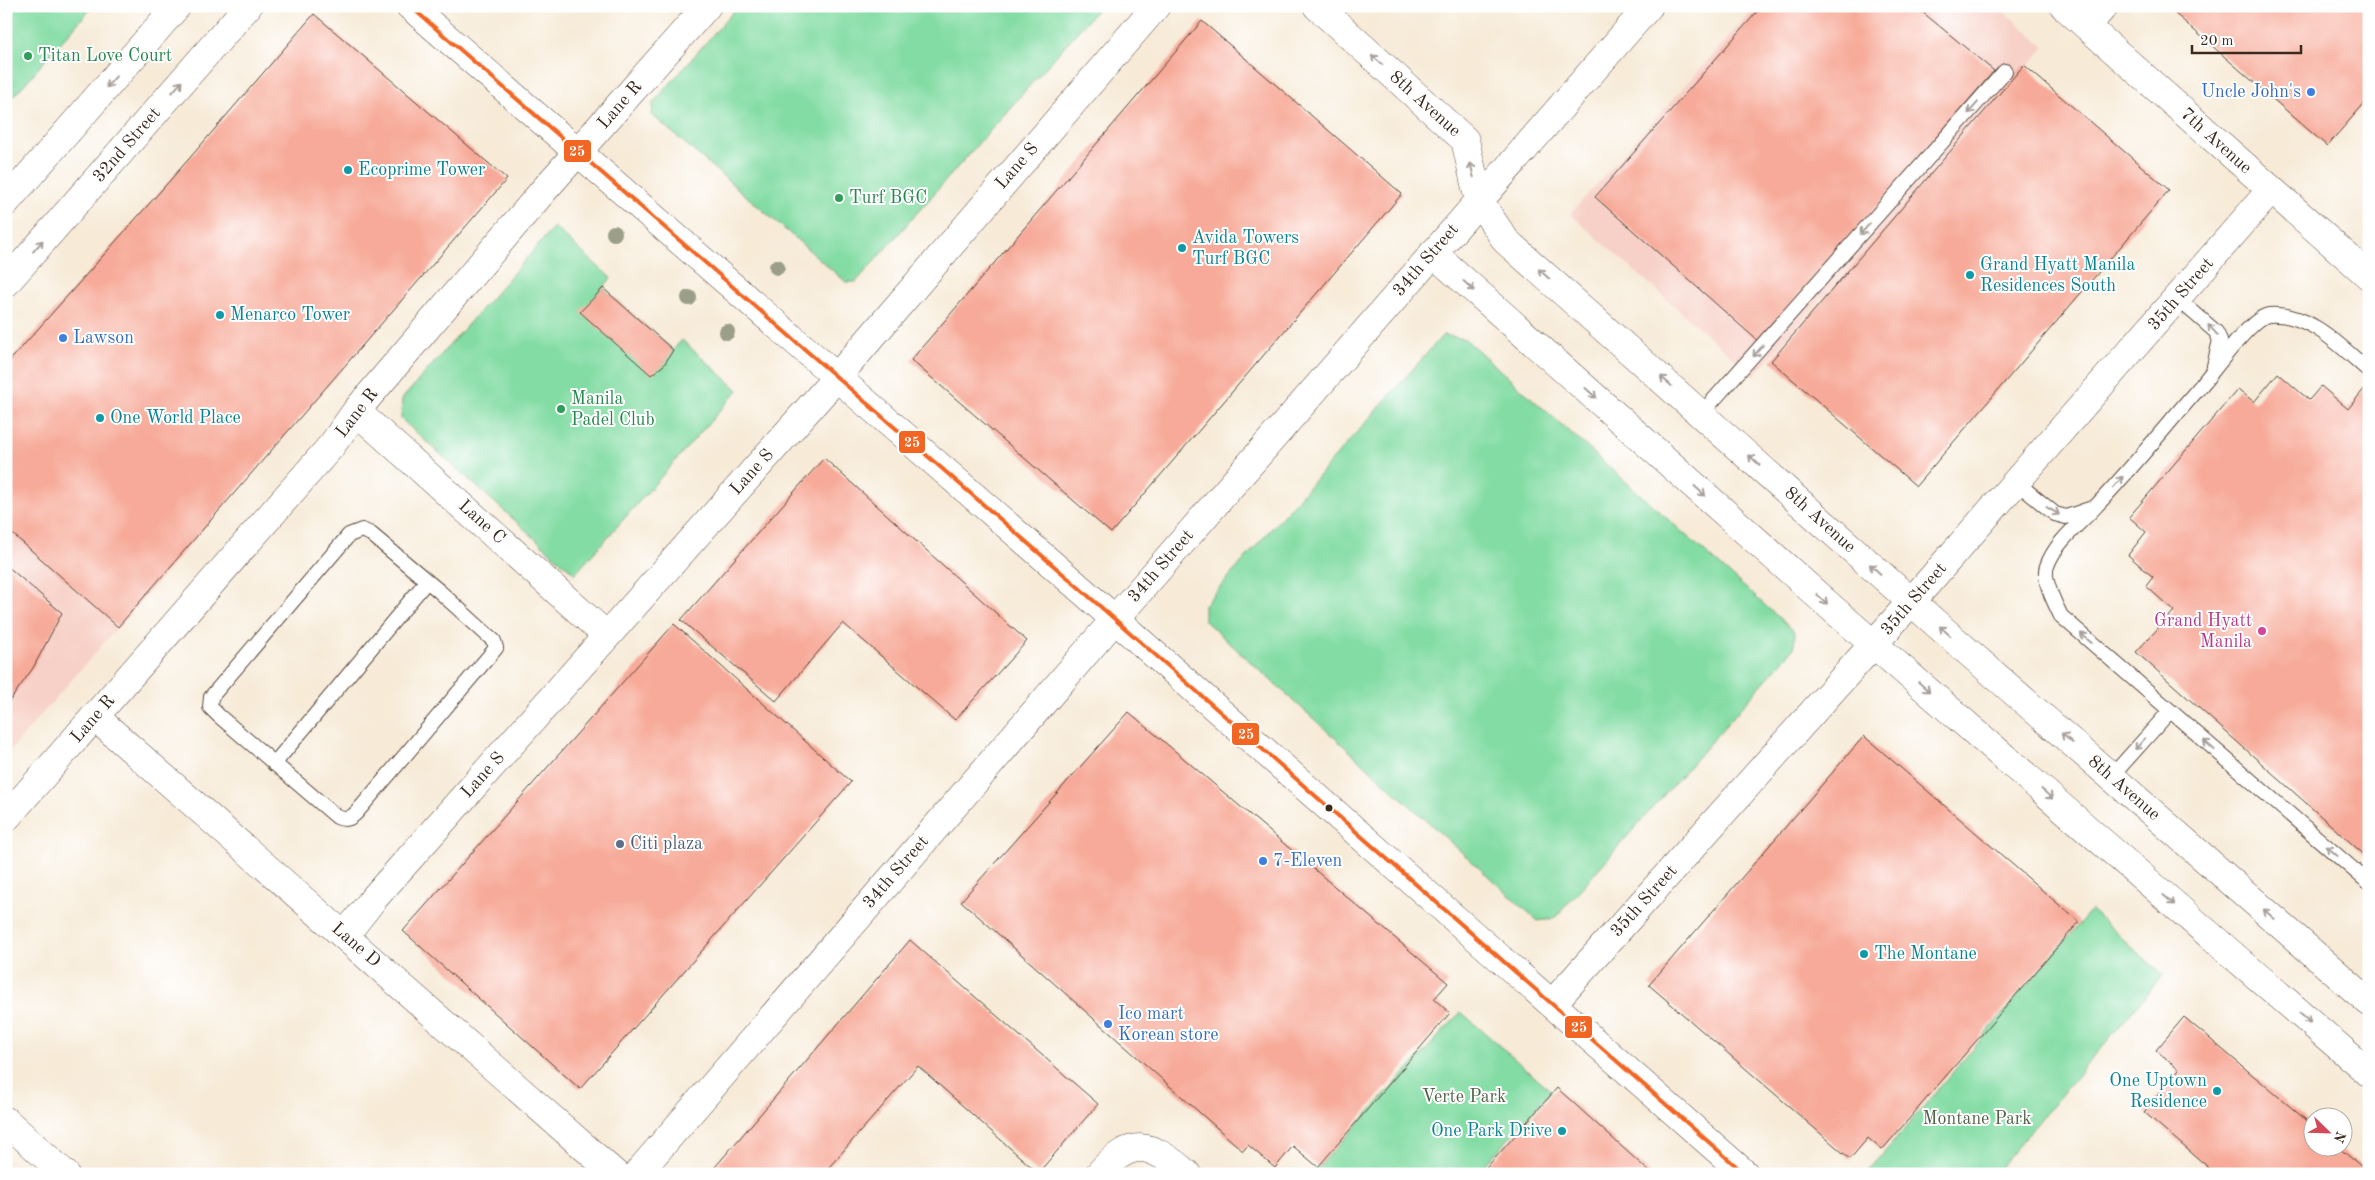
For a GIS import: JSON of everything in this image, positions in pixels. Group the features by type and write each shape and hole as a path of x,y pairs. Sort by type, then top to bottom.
{"street":[{"path":"6,202 177,6"},
{"name":"32nd Street","path":"6,283 248,6"},
{"path":"410,6 1115,619 1745,1174"},
{"name":"Lane R","path":"6,818 96,718 326,452 356,411 544,190 707,6"},
{"name":"Lane S","path":"345,935 375,897 606,634 836,377 1156,6"},
{"name":"8th Avenue","path":"1317,6 1465,140 1479,201 1506,240 1702,413 1911,602 2369,1002"},
{"name":"34th Street","path":"637,1174 1432,253 1649,6"},
{"name":"7th Avenue","path":"2064,6 2096,16 2271,190 2369,276"},
{"name":"35th Street","path":"1552,1004 1874,644 2271,190"},
{"path":"1432,253 1874,644 2369,1074"},
{"name":"Lane C","path":"356,411 606,634"},
{"name":"Lane D","path":"96,718 615,1174"},
{"path":"6,1121 65,1174"},
{"path":"1099,1174 1123,1151 1138,1147 1152,1150 1174,1162 1187,1174"}],"lane":[{"path":"1702,413 2005,71"},
{"path":"2177,298 2216,332 2220,340 2212,374"},
{"path":"2369,371 2320,329 2295,319 2268,315 2248,327 2212,374 2097,506 2062,541 2046,568 2050,595 2061,616 2369,882"},
{"path":"2016,482 2055,514 2066,517 2097,506"},
{"path":"362,530 371,534 428,581 494,641 495,652 350,819 343,820 337,817 274,764 210,707 211,697 348,535 362,530"},
{"path":"274,764 428,581"},
{"path":"2111,777 2170,711"}],"shaded area":[{"path":"1756,6 1998,6 2045,47 1754,376 1570,214"},
{"path":"6,528 118,627 6,755"}],"green space":[{"name":"Titan Love Court","path":"6,6 93,6 6,105"},
{"name":"Turf BGC","path":"738,6 1100,6 856,282 846,282 652,115 653,103"},
{"name":"Manila Padel Club","path":"554,227 611,278 603,288 673,350 682,340 738,390 575,574 401,419 402,399"},
{"path":"1443,335 1465,339 1795,632 1794,648 1555,918 1538,921 1204,620 1204,605"},
{"name":"Montane Park","path":"2091,910 2163,975 1994,1174 1866,1174"},
{"name":"Verte Park","path":"1461,1012 1551,1091 1477,1174 1312,1174"}],"building":[{"path":"1762,6 1915,6 1994,71 1758,341 1595,197"},
{"path":"2176,6 2369,6 2369,98 2327,146 2172,11"},
{"path":"314,14 507,179 118,627 6,528 6,365 188,160"},
{"name":"Avida Towers Turf BGC","path":"1202,21 1402,194 1111,533 911,360"},
{"name":"Grand Hyatt Manila Residences South","path":"2024,65 2169,190 1916,486 1771,361"},
{"path":"603,288 673,350 664,365 651,375 580,312"},
{"name":"Grand Hyatt Manila","path":"2278,373 2309,400 2321,386 2348,409 2369,383 2369,859 2136,652 2174,611 2146,586 2153,577 2128,555 2146,532 2129,517 2238,389 2254,402"},
{"path":"824,458 1027,641 955,720 843,623 776,701 681,620"},
{"path":"6,565 62,613 33,668 6,706"},
{"path":"674,624 851,782 580,1089 403,931"},
{"path":"1129,712 1448,983 1434,999 1450,1013 1318,1167 1293,1146 1275,1168 1248,1145 1243,1151 961,901"},
{"name":"The Montane","path":"1864,736 2079,922 1882,1150 1868,1138 1850,1159 1649,985"},
{"path":"910,940 1098,1104 1038,1173 918,1066 823,1174 709,1174"},
{"name":"One Uptown Residence","path":"2184,1017 2302,1117 2302,1158 2351,1158 2367,1171 2364,1174 2216,1174 2144,1112 2179,1070 2156,1050"},
{"name":"One Park Drive","path":"1557,1088 1652,1174 1481,1174"}],"transit line":[{"name":"25","path":"410,6 1077,586 1745,1174"}],"place":[{"name":"Titan Love Court","path":"28,56"},
{"name":"Uncle John's","path":"2311,92"},
{"name":"Ecoprime Tower","path":"348,170"},
{"name":"Turf BGC","path":"839,198"},
{"name":"Avida Towers Turf BGC","path":"1182,248"},
{"name":"Grand Hyatt Manila Residences South","path":"1970,275"},
{"name":"Menarco Tower","path":"220,315"},
{"name":"Lawson","path":"63,338"},
{"name":"Manila Padel Club","path":"561,409"},
{"name":"One World Place","path":"100,418"},
{"name":"Grand Hyatt Manila","path":"2262,631"},
{"name":"Citi plaza","path":"620,844"},
{"name":"7-Eleven","path":"1263,861"},
{"name":"The Montane","path":"1864,954"},
{"name":"Ico mart Korean store","path":"1108,1024"},
{"name":"One Uptown Residence","path":"2217,1091"},
{"name":"One Park Drive","path":"1562,1131"}]}
